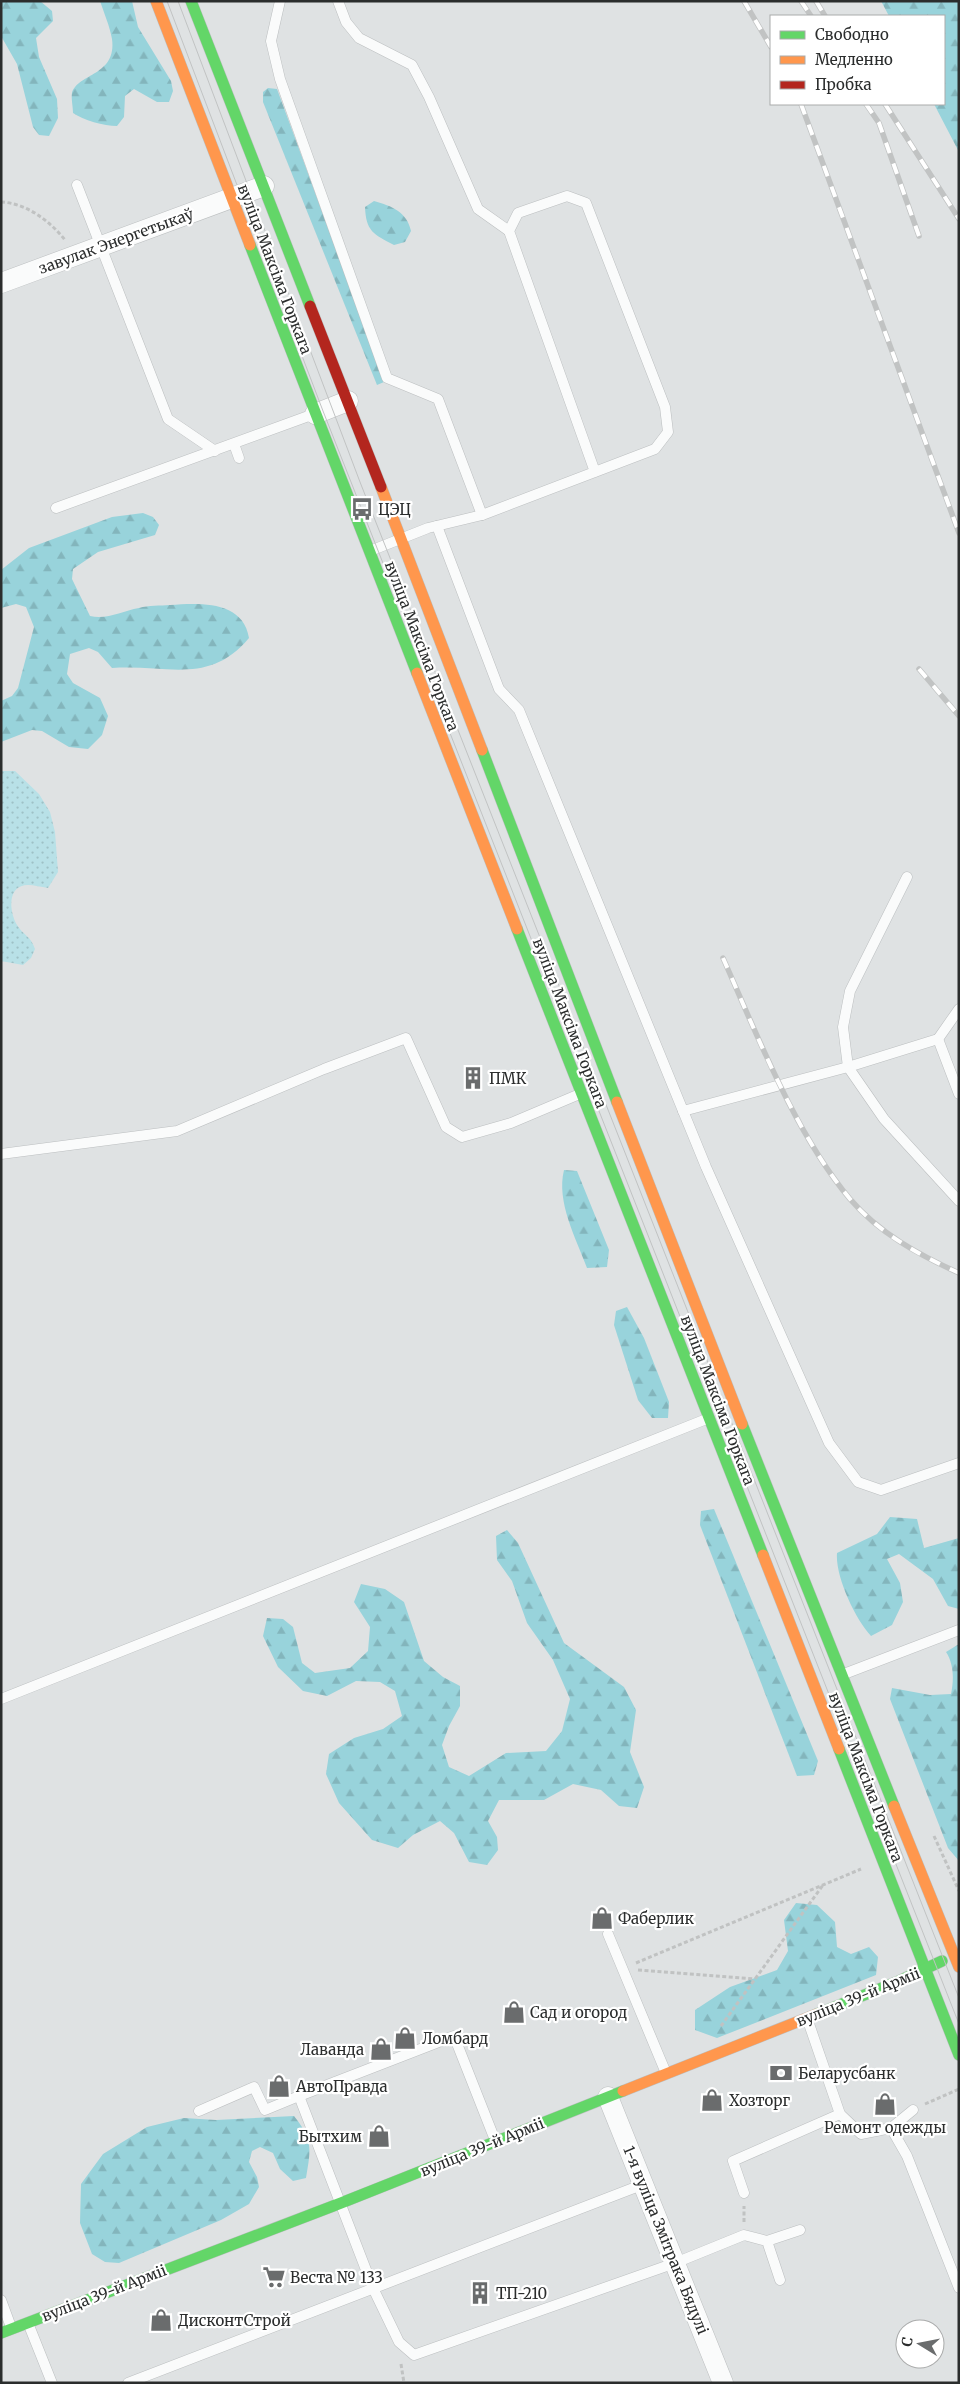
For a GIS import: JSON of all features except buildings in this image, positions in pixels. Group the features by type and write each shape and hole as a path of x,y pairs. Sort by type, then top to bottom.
{"main road":[{"name":"вуліца Максіма Горкага","path":"156,1 315,414 959,2055"},
{"name":"вуліца Максіма Горкага","path":"191,1 348,401 399,539 735,1408 840,1675 957,1959"},
{"name":"вуліца 39-й Арміі","path":"6,2330 341,2203 926,1969 957,1959"}],"street":[{"name":"завулак Энергетыкаў","path":"1,283 264,186"},
{"path":"315,414 348,401"},
{"path":"710,1418 735,1408"},
{"path":"814,1686 840,1675"},
{"name":"1-я вуліца Змітрака Бядулі","path":"608,2097 723,2383"}],"lane":[{"path":"280,1 271,41 280,79 387,378 438,399 482,516"},
{"path":"338,1 346,22 359,38 412,65 429,97 478,209 509,232 595,472"},
{"path":"78,185 100,248 168,419 215,451"},
{"path":"369,551 437,526 482,516 656,449 668,432 665,408 586,202 567,196 518,213 509,232"},
{"path":"56,508 315,414"},
{"path":"234,444 239,458"},
{"path":"437,526 499,689 519,710 683,1111 829,1443 858,1482 881,1490 959,1463"},
{"path":"907,877 850,991 843,1027 848,1067 884,1119 959,1201"},
{"path":"683,1111 848,1067 938,1039 959,1009"},
{"path":"1,1154 177,1131 324,1069 406,1038 446,1128 462,1137 511,1123 582,1093"},
{"path":"938,1039 959,1094"},
{"path":"1,1699 710,1418"},
{"path":"840,1675 959,1630"},
{"path":"608,1934 666,2074"},
{"path":"806,2018 840,2114 860,2134 891,2128 913,2110"},
{"path":"199,2111 254,2087 265,2110 454,2036 496,2141"},
{"path":"299,2096 373,2288 398,2342 414,2356 675,2263 744,2235 767,2241 800,2230"},
{"path":"744,2193 733,2161 840,2114"},
{"path":"891,2128 907,2156 959,2288"},
{"path":"128,2383 644,2184"},
{"path":"767,2241 780,2280"},
{"path":"1,2300 6,2330"},
{"path":"28,2322 52,2383"}],"path":[{"path":"1,202 15,203 54,226 78,255"},
{"path":"622,1969 866,1867"},
{"path":"716,2033 823,1885"},
{"path":"622,1969 755,1979"},
{"path":"913,2110 959,2089"},
{"path":"744,2193 744,2235"}],"shaded area":[{"path":"1,771 15,771 39,794 50,812 55,832 58,872 48,888 30,885 21,886 13,894 11,906 14,919 35,949 31,958 23,965 1,961"}],"green space":[{"path":"1,1 40,1 52,11 53,21 36,38 39,57 57,99 58,118 49,136 39,135 33,127 17,64 1,36"},
{"path":"100,1 132,1 138,27 171,81 173,91 169,102 157,102 134,89 125,96 124,117 117,126 94,122 73,113 72,93 76,86 103,67 109,60 112,51 111,34"},
{"path":"881,1 959,1 959,152 935,105 945,105 945,15 888,15"},
{"path":"268,88 277,89 381,372 384,382 377,385 263,102 263,92"},
{"path":"374,201 393,208 406,219 411,231 405,242 394,245 372,231 367,222 365,207"},
{"path":"143,513 153,517 159,525 155,535 98,552 73,569 72,579 90,616 102,617 151,606 194,604 218,606 229,610 238,617 245,626 249,638 234,653 202,668 112,668 98,652 89,648 70,654 67,674 73,683 100,698 108,716 102,735 88,749 69,747 42,731 32,730 1,742 1,701 12,696 18,688 34,627 26,607 16,604 1,608 1,570 29,548 112,517"},
{"path":"564,1170 577,1171 609,1250 607,1267 587,1268 568,1220 563,1195 562,1182"},
{"path":"627,1307 644,1338 669,1402 668,1418 652,1418 638,1400 614,1325 616,1311"},
{"path":"714,1509 818,1761 814,1775 797,1776 700,1525 701,1511"},
{"path":"890,1517 917,1519 924,1548 959,1538 959,1609 948,1606 933,1579 899,1554 887,1559 900,1583 903,1602 892,1625 871,1636 847,1597 839,1573 837,1553 877,1534"},
{"path":"507,1530 518,1543 564,1643 624,1687 636,1710 630,1752 644,1787 637,1808 619,1806 601,1790 573,1784 544,1800 499,1800 488,1821 497,1837 498,1850 487,1865 469,1862 454,1833 440,1821 413,1835 398,1848 372,1840 339,1803 326,1774 329,1754 354,1738 383,1729 402,1716 395,1691 380,1682 356,1681 327,1696 303,1691 278,1667 263,1636 267,1618 283,1619 293,1627 302,1663 315,1673 350,1668 368,1651 370,1627 354,1602 361,1584 385,1589 404,1602 424,1661 443,1677 460,1686 460,1706 449,1726 442,1745 449,1767 469,1776 506,1753 546,1751 562,1731 570,1699 553,1660 527,1623 512,1581 497,1560 496,1536"},
{"path":"959,1644 959,1861 948,1848 890,1699 892,1688 930,1695 951,1694 953,1672 946,1652"},
{"path":"796,1903 817,1905 835,1922 837,1947 851,1954 869,1947 878,1957 876,1975 717,2038 695,2030 695,2010 730,1987 777,1970 788,1951 784,1920"},
{"path":"294,2116 305,2132 309,2145 306,2178 293,2181 280,2169 273,2153 260,2147 252,2151 249,2162 257,2177 259,2187 249,2204 221,2220 119,2263 105,2262 92,2254 80,2223 81,2184 103,2154 147,2127 184,2118 216,2120"}],"tram line":[{"path":"167,1 323,411 959,2024"},
{"path":"178,1 360,482 959,1998"}],"railway":[{"path":"744,1 770,45"},
{"path":"801,1 810,15"},
{"path":"816,1 824,15"},
{"path":"801,105 959,533"},
{"path":"867,105 879,123 919,236"},
{"path":"886,105 959,219"},
{"path":"919,669 959,716"},
{"path":"723,958 779,1083 795,1115 830,1173 861,1211 887,1233 929,1259 959,1273"}],"traffic: fast":[{"path":"191,1 310,306"},
{"path":"250,245 417,673"},
{"path":"482,750 617,1102"},
{"path":"517,929 763,1555"},
{"path":"742,1424 894,1806"},
{"path":"839,1749 959,2055"},
{"path":"817,2014 899,1981 942,1961"},
{"path":"1,2333 341,2203 623,2091"}],"traffic: slow":[{"path":"156,1 250,245"},
{"path":"381,487 482,750"},
{"path":"417,673 517,929"},
{"path":"617,1102 742,1424"},
{"path":"763,1555 839,1749"},
{"path":"894,1806 959,1967"},
{"path":"623,2091 817,2014"}],"traffic: jam":[{"path":"310,306 381,487"}],"place":[{"name":"ЦЭЦ","path":"362,509"},
{"name":"ПМК","path":"473,1078"},
{"name":"Фаберлик","path":"602,1918"},
{"name":"Сад и огород","path":"514,2012"},
{"name":"Ломбард","path":"405,2038"},
{"name":"Лаванда","path":"381,2049"},
{"name":"Беларусбанк","path":"781,2073"},
{"name":"АвтоПравда","path":"279,2086"},
{"name":"Хозторг","path":"712,2100"},
{"name":"Ремонт одежды","path":"885,2104"},
{"name":"Бытхим","path":"379,2136"},
{"name":"Веста № 133","path":"274,2277"},
{"name":"ТП-210","path":"480,2293"},
{"name":"ДисконтСтрой","path":"161,2320"}]}
